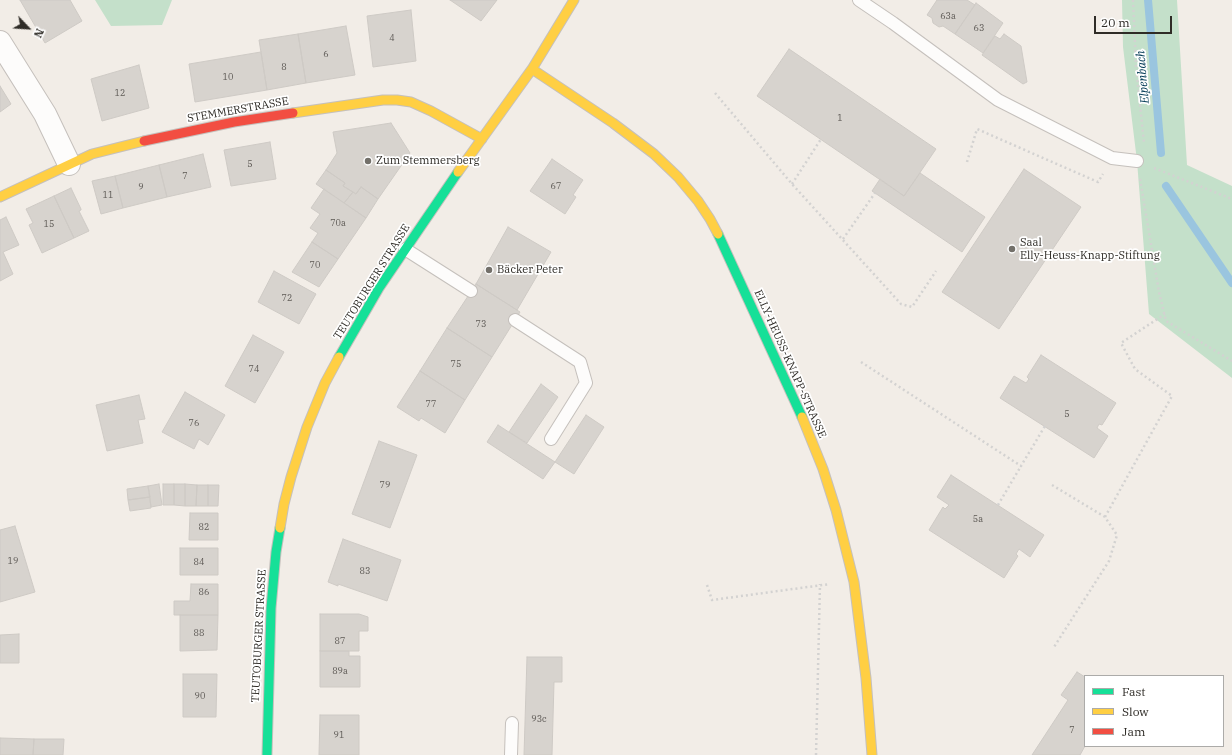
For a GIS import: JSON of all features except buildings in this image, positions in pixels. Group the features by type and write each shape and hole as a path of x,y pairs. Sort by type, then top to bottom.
{"street":[{"name":"TEUTOBURGER STRASSE","path":"267,755 269,662 273,582 284,504 307,427 325,383 358,322 379,288 532,69 574,0"},
{"path":"0,42 45,114 69,164"},
{"name":"ELLY-HEUSS-KNAPP-STRASSE","path":"532,69 613,123 654,154 678,177 698,200 710,219 787,384 823,469 844,539 854,582 866,678 872,755"},
{"name":"STEMMERSTRASSE","path":"0,197 92,154 234,122 383,100 411,102 437,114 482,139"}],"lane":[{"path":"859,0 998,100 1112,158 1142,163"},
{"path":"405,249 471,291"},
{"path":"515,320 580,362 586,383 551,439"},
{"path":"511,755 512,722"}],"path":[{"path":"1133,0 1142,163 1159,292 1166,321 1232,361"},
{"path":"715,93 792,184 901,304 912,307 936,270"},
{"path":"967,162 977,128 1098,182 1112,158"},
{"path":"792,184 821,139"},
{"path":"1142,163 1232,198"},
{"path":"843,239 875,194"},
{"path":"1105,517 1172,396 1135,369 1121,343 1165,314"},
{"path":"861,362 1022,466"},
{"path":"998,505 1045,426"},
{"path":"1052,485 1105,517 1117,535 1109,561 1054,647"},
{"path":"707,585 712,600 820,584 854,582"},
{"path":"816,755 820,584"}],"green space":[{"path":"95,0 172,0 162,25 111,26"},
{"path":"1122,0 1177,0 1187,165 1232,186 1232,378 1149,314 1137,161 1123,47"}],"waterway":[{"name":"Elpenbach","path":"1148,0 1161,153"},
{"name":"Elpenbach","path":"1166,186 1232,283"}],"traffic: fast":[{"path":"339,357 379,288 458,172"},
{"path":"718,234 802,417"},
{"path":"267,755 271,608 276,552 280,528"}],"traffic: slow":[{"path":"458,172 532,69 574,0"},
{"path":"532,69 613,123 654,154 678,177 698,201 718,234"},
{"path":"293,113 383,100 397,100 411,102 431,111 482,139"},
{"path":"0,197 92,154 144,141"},
{"path":"280,528 291,477 307,427 325,383 339,357"},
{"path":"802,417 823,469 836,510 854,582 866,678 872,755"}],"traffic: jam":[{"path":"144,141 234,122 293,113"}],"place":[{"name":"Zum Stemmersberg","path":"368,161"},
{"name":"Saal Elly-Heuss-Knapp-Stiftung","path":"1012,249"},
{"name":"Bäcker Peter","path":"489,270"}]}
